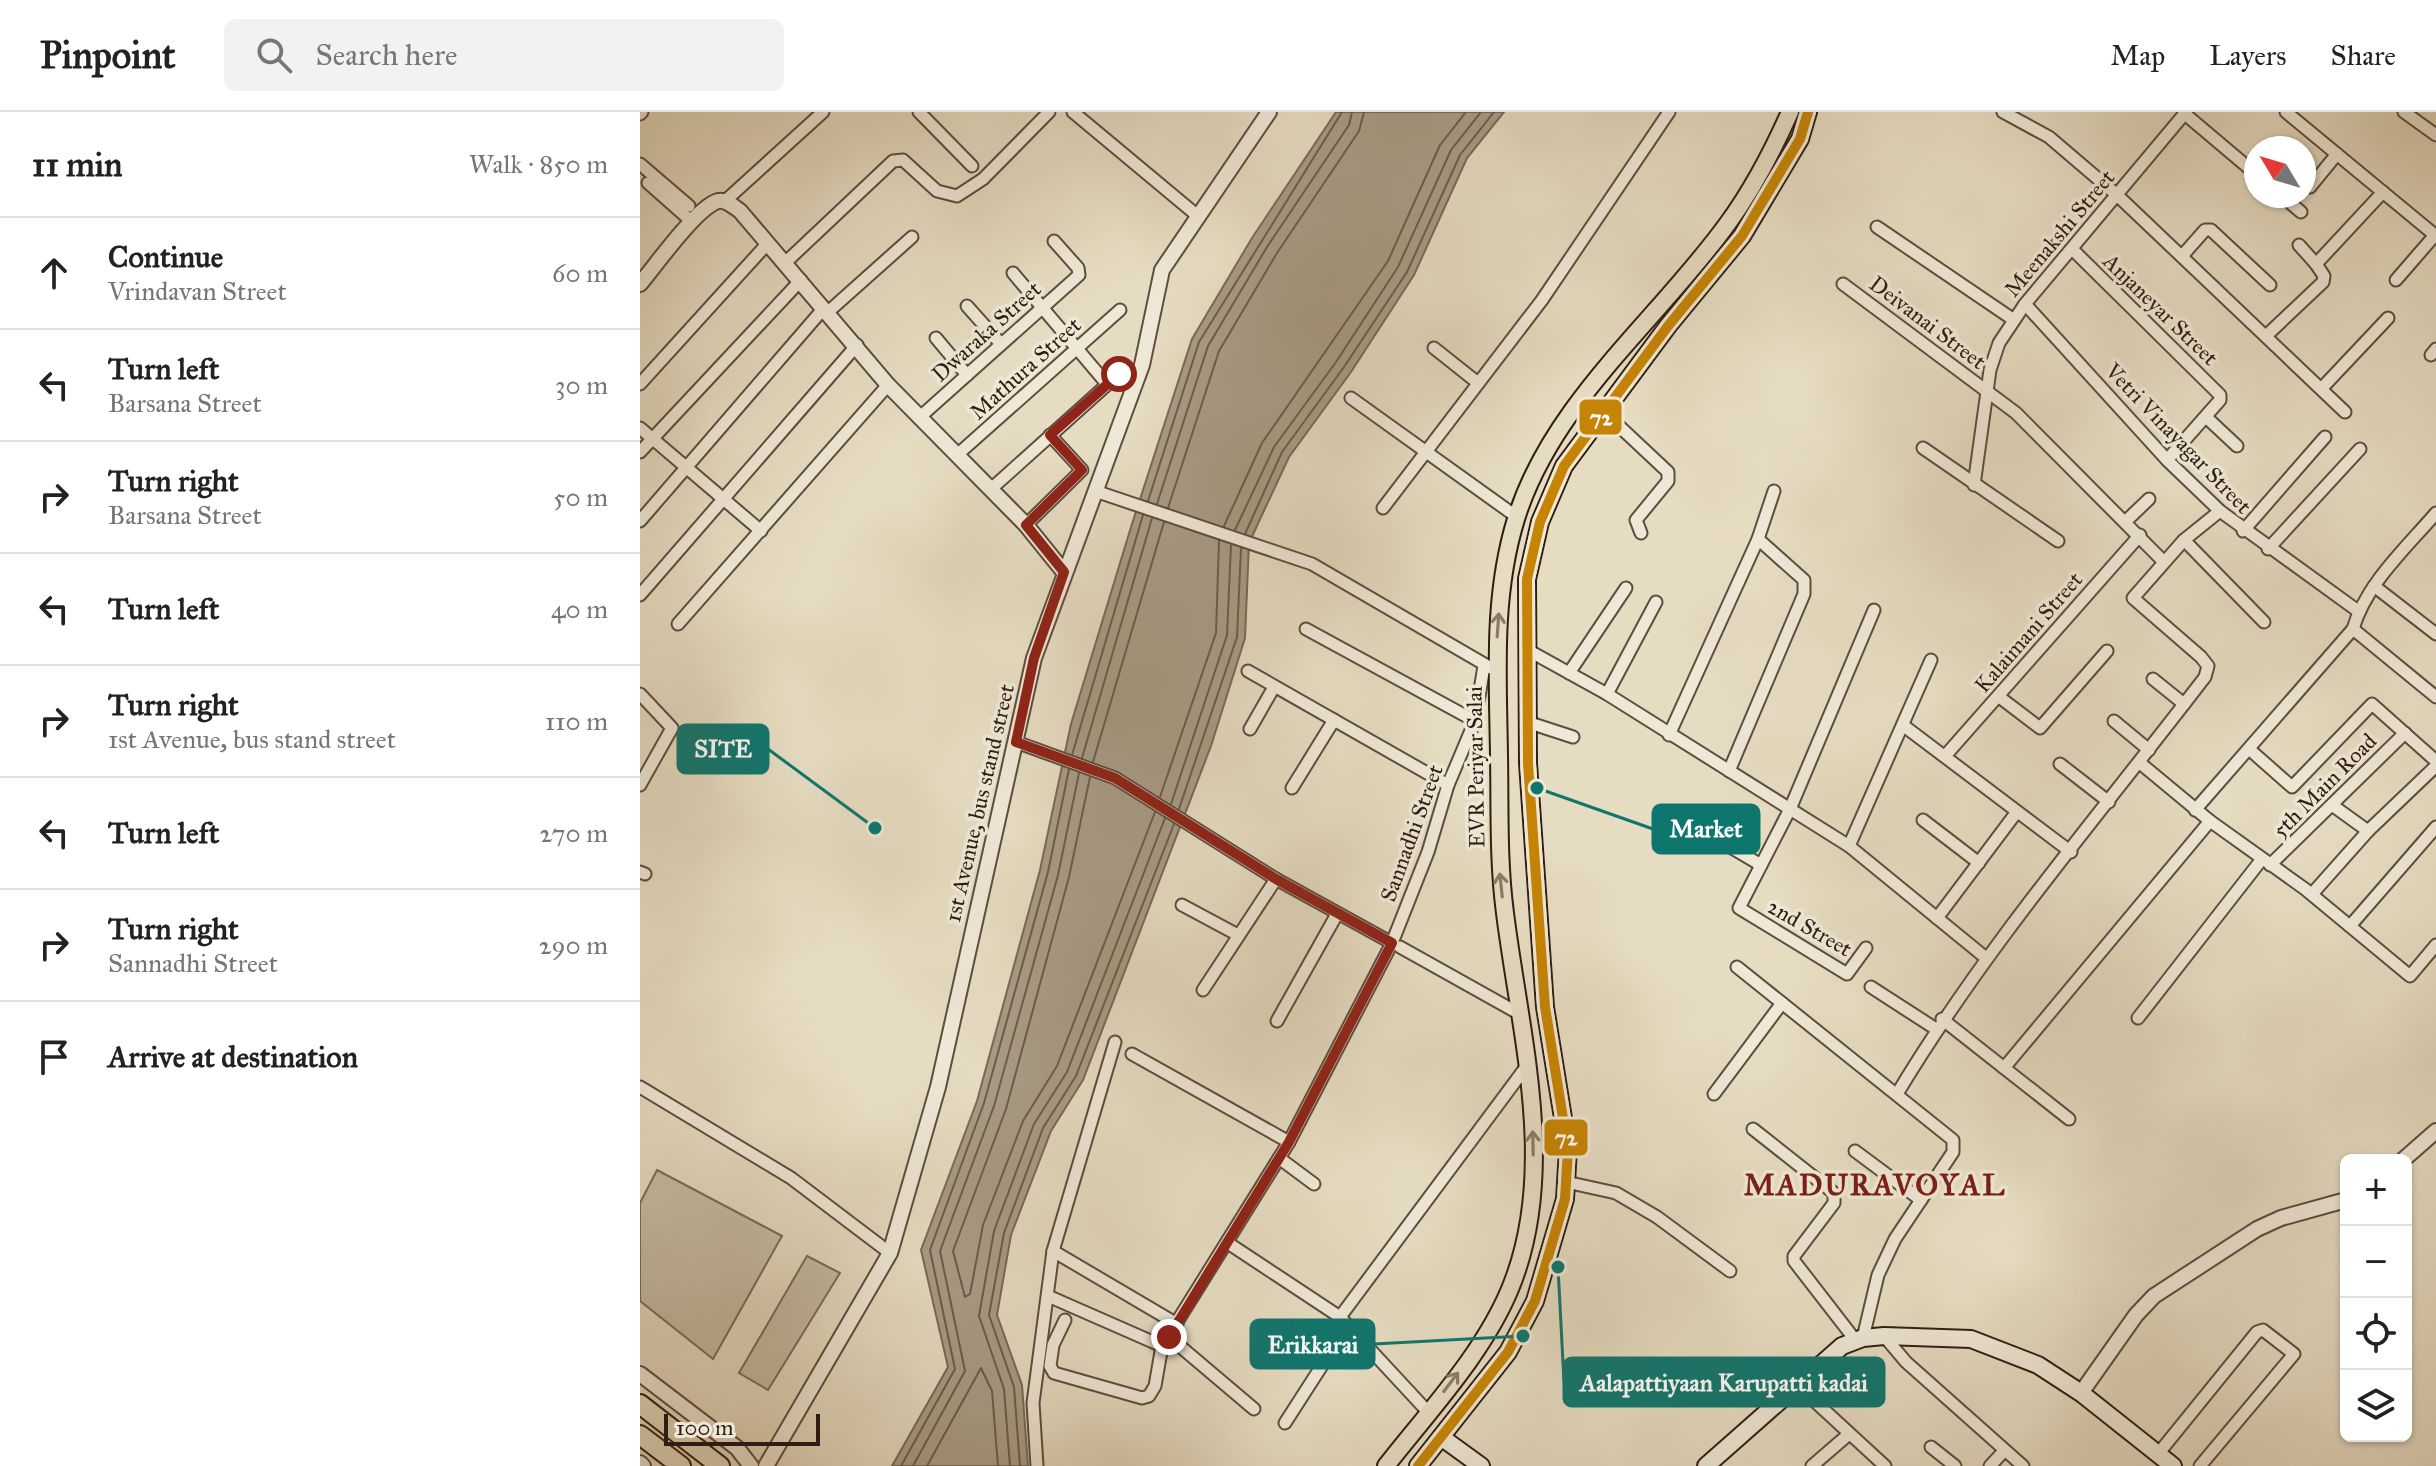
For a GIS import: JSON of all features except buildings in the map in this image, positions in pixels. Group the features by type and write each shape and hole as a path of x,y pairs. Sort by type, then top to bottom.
{"highway":[{"path":"640,1404 720,1466"},
{"path":"640,1435 681,1466"}],"main road":[{"name":"EVR Periyar Salai","path":"1386,1466 1482,1341 1510,1290 1528,1234 1535,1143 1499,861 1490,668 1501,584 1517,517 1565,421 1696,262 1753,186 1790,112"},
{"path":"1418,1466 1508,1352 1535,1301 1554,1246 1566,1182 1568,1149 1543,983 1527,722 1527,579 1540,522 1564,466 1742,236 1800,139 1808,112"},
{"path":"1696,262 1711,274"},
{"path":"1514,985 1543,983"},
{"path":"1706,1466 1842,1346 1859,1339 1884,1336 1971,1339 2038,1365 2081,1393 2173,1466"},
{"path":"1441,1437 1481,1466"}],"street":[{"path":"725,201 823,112"},
{"path":"919,112 972,166"},
{"path":"786,262 893,161 903,160 937,191 957,196 983,179 1049,112"},
{"path":"1073,112 1199,217"},
{"name":"1st Avenue, bus stand street","path":"766,1466 890,1253 938,1087 1034,658 1142,365 1162,270 1269,112"},
{"path":"1383,508 1542,300 1669,112"},
{"path":"2003,112 2049,137 2117,195 2345,412"},
{"path":"2286,112 2435,235 2396,280"},
{"path":"2186,113 2244,164"},
{"name":"Meenakshi Street","path":"1974,485 1990,370 1999,343 2025,304 2186,113"},
{"path":"2406,114 2436,135"},
{"path":"2316,180 2337,154"},
{"path":"640,164 648,184 685,206 691,221 644,265 640,282"},
{"path":"2316,264 2383,192"},
{"path":"640,282 704,211 717,201 725,201 740,211 888,385 1026,525 1064,572"},
{"path":"2296,208 2301,212"},
{"path":"1877,227 2014,320"},
{"path":"2182,256 2205,230 2211,230 2270,285"},
{"path":"640,521 683,468 826,310 912,237"},
{"name":"Dwaraka Street","path":"920,417 1079,275 1078,268 1054,241"},
{"path":"640,384 768,243"},
{"path":"2267,335 2323,282 2324,276 2299,245"},
{"name":"Anjaneyar Street","path":"2072,249 2221,397 2206,417"},
{"path":"1013,273 1107,384"},
{"path":"640,452 801,280"},
{"name":"Deivanai Street","path":"1843,284 2016,413 2163,561"},
{"name":"Vetri Vinayagar Street","path":"2025,304 2167,460 2220,511 2243,531 2358,611"},
{"path":"967,306 1001,344"},
{"name":"Mathura Street","path":"957,455 1120,310"},
{"path":"2322,388 2388,318"},
{"path":"936,338 967,375"},
{"path":"640,595 857,345"},
{"path":"1434,348 1478,383"},
{"path":"991,489 1119,374"},
{"path":"678,624 888,385"},
{"path":"1351,398 1517,517"},
{"path":"1604,412 1668,472 1668,481 1636,520 1641,533"},
{"path":"2167,460 2206,417 2237,446"},
{"path":"640,428 683,468 761,531"},
{"path":"1026,525 1082,470 1050,435"},
{"path":"2243,531 2325,437"},
{"path":"1923,448 2058,541"},
{"path":"2268,549 2360,449"},
{"path":"1095,491 1312,564 1490,668"},
{"path":"1669,735 1758,539 1774,491"},
{"path":"2126,521 2149,499"},
{"path":"1897,1094 1939,1024 1986,958 2205,677 2208,666 2133,600 2163,561 2220,511"},
{"path":"2195,810 2353,629 2358,611 2374,586 2436,513"},
{"name":"Kalaimani Street","path":"1945,756 2140,535"},
{"path":"1729,771 1804,594 1804,580 1758,539"},
{"path":"2184,540 2264,622"},
{"path":"2374,586 2433,627"},
{"path":"1569,673 1626,588"},
{"path":"1607,694 1656,602"},
{"name":"2nd Street","path":"1866,948 1847,974 1739,908 1790,809 1874,610"},
{"path":"1306,629 1475,721"},
{"path":"2353,629 2436,697"},
{"path":"1526,649 1607,694 1849,846 1986,958"},
{"path":"1998,696 2040,728 2107,651"},
{"path":"1849,846 1931,660"},
{"name":"Sannadhi Street","path":"1065,1320 1053,1345 1050,1366 1054,1373 1142,1398 1149,1396 1155,1386 1165,1342 1289,1142 1396,945 1448,785 1475,721 1490,668"},
{"path":"1248,671 1448,785"},
{"path":"2153,679 2184,704"},
{"path":"1250,729 1274,687"},
{"path":"640,694 672,728 640,785"},
{"path":"2249,749 2292,787 2372,704 2436,764 2368,831 2312,894"},
{"path":"1292,788 1334,720"},
{"path":"2114,721 2149,750"},
{"path":"1527,722 1573,737"},
{"path":"1904,726 2071,852"},
{"name":"5th Main Road","path":"2138,1018 2266,862 2332,805 2405,733"},
{"path":"1016,742 1115,778 1276,879 1518,1013"},
{"path":"2140,763 2195,810 2312,894 2410,976 2436,946"},
{"path":"2060,764 2109,802"},
{"path":"2332,805 2368,831"},
{"path":"1937,918 2016,813"},
{"path":"1923,820 1979,863"},
{"path":"2004,1068 2210,821"},
{"path":"1693,825 1761,865"},
{"path":"2350,926 2436,827"},
{"path":"1203,990 1276,879"},
{"path":"1182,905 1238,935"},
{"path":"1277,1021 1337,914"},
{"path":"1737,967 1953,1140 1955,1147 1895,1239 1878,1275 1859,1339"},
{"path":"1871,987 1939,1024 2004,1068 2069,1119"},
{"path":"1714,1094 1782,1003"},
{"path":"1037,1466 1033,1403 1053,1251 1115,1042"},
{"path":"1132,1054 1289,1142"},
{"path":"1285,1423 1344,1321 1526,1067"},
{"path":"640,1087 791,1178 890,1253"},
{"path":"1753,1129 1834,1193 1834,1203 1794,1256 1794,1261 1859,1339"},
{"path":"2410,1154 2436,1131"},
{"path":"1855,1151 1921,1200"},
{"path":"1279,1158 1314,1184"},
{"path":"1566,1182 1616,1193 1657,1217 1730,1271"},
{"path":"2081,1393 2136,1315 2154,1296 2257,1229 2281,1218 2340,1202"},
{"path":"1228,1243 1344,1321 1428,1412"},
{"path":"1053,1251 1177,1324"},
{"path":"1048,1296 1165,1342 1254,1409"},
{"path":"2158,1454 2257,1332 2263,1330 2294,1354 2200,1466"},
{"path":"1884,1336 1906,1362 2023,1466"},
{"path":"640,1374 737,1448 751,1466"},
{"path":"1797,1385 1885,1466"},
{"path":"1812,1466 1849,1434"},
{"path":"1931,1447 1955,1466"},
{"path":"1990,1466 2004,1451"}],"shaded area":[{"path":"657,1170 782,1236 713,1359 640,1301 640,1203"},
{"path":"807,1256 840,1273 768,1390 739,1373"}],"water":[{"path":"1336,112 1504,112 1467,158 1414,275 1351,372 1289,457 1249,543 1245,638 1211,746 1083,1080 1051,1131 1011,1235 997,1315 1022,1385 1028,1466 892,1466 948,1367 921,1250 977,1101 1040,870 1071,724 1192,339 1252,238"}],"transit line":[{"name":"72","path":"1418,1466 1508,1352 1535,1301 1565,1199 1568,1149 1545,1007 1528,763 1527,579 1540,522 1564,466 1668,326 1742,236 1800,139 1808,112"}],"place":[{"name":"Market","path":"1537,788"},
{"name":"SITE","path":"875,828"},
{"name":"Aalapattiyaan Karupatti kadai","path":"1558,1267"},
{"name":"Erikkarai","path":"1523,1336"}],"district":[{"name":"MADURAVOYAL","path":"1875,1185"}],"route":[{"path":"1119,374 1050,435 1082,470 1026,525 1064,572 1034,658 1016,742 1115,778 1276,879 1392,943 1289,1142 1169,1337"}]}
